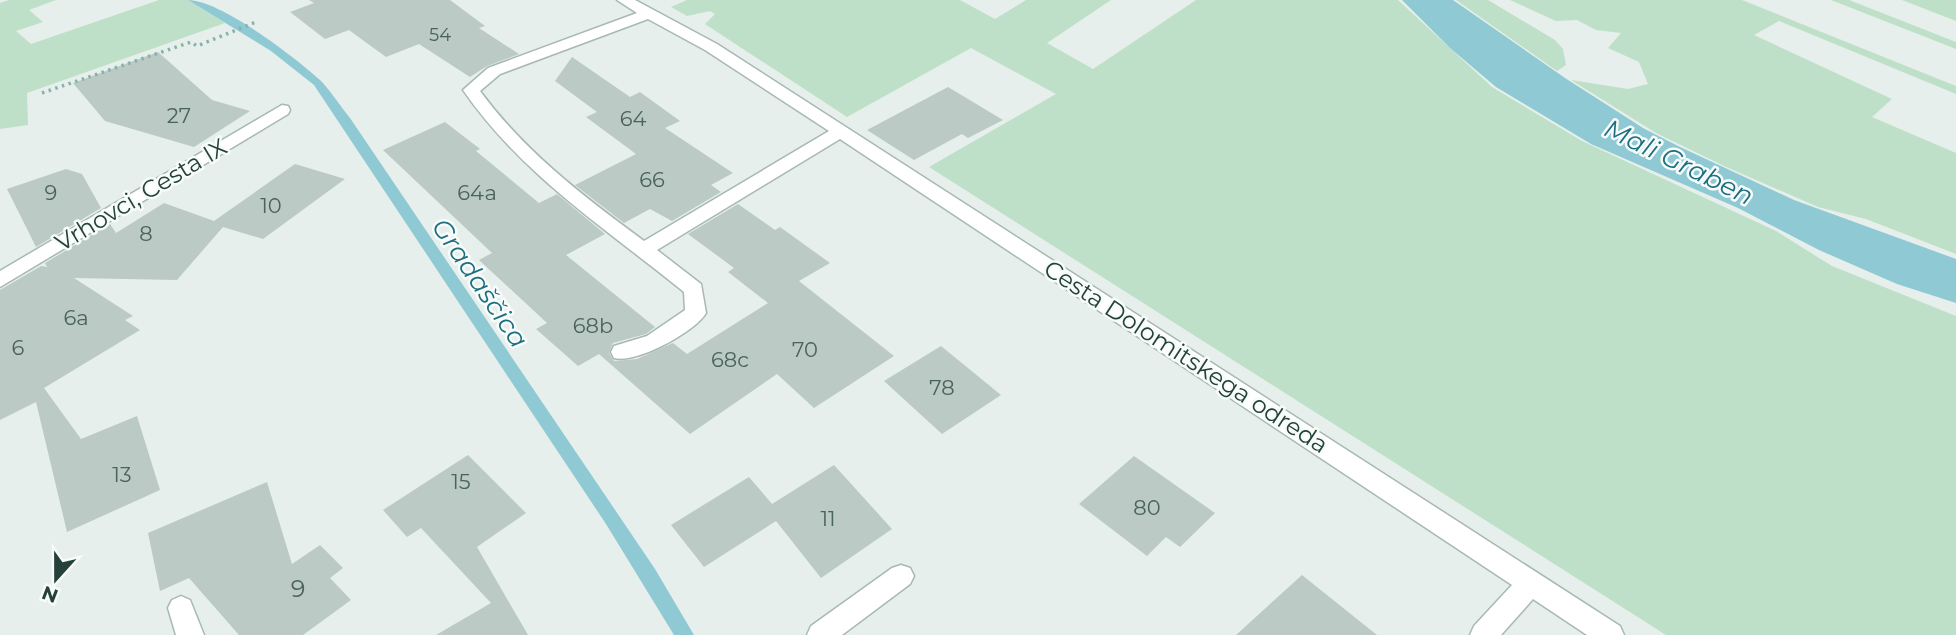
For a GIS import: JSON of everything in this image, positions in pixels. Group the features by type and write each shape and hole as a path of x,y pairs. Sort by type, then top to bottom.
{"street":[{"name":"Cesta Dolomitskega odreda","path":"624,0 711,47 1611,635"},
{"path":"622,352 655,341 696,313 694,289 543,174 489,118 471,90 495,71 650,13"},
{"name":"Vrhovci, Cesta IX","path":"0,280 282,110"},
{"path":"644,249 841,131"},
{"path":"821,635 901,576"},
{"path":"1484,635 1531,583"},
{"path":"181,608 190,635"}],"path":[{"path":"42,93 160,50 191,42 197,46 256,22"}],"green space":[{"path":"9,0 56,0 29,10 43,22 16,31 31,44 159,0 188,0 225,23 27,93 28,125 0,129 0,3"},
{"path":"687,0 960,0 995,19 1026,0 1111,0 1047,43 1093,69 1196,0 1398,0 1492,87 1582,141 1776,231 1832,266 1956,316 1956,635 1666,635 929,167 1056,94 971,48 847,117 705,24 715,14 710,11 687,16 671,7"},
{"path":"1456,0 1488,0 1555,40 1563,49 1566,65 1557,71"},
{"path":"1510,0 1742,0 1956,86 1956,94 1779,21 1754,35 1892,99 1872,117 1956,153 1956,254 1866,219 1818,207 1656,133 1571,80 1628,89 1648,84 1639,62 1608,48 1621,33 1596,30 1577,20 1556,21"},
{"path":"1831,0 1849,0 1956,42 1956,49"},
{"path":"1902,0 1956,0 1956,21"}],"water":[{"name":"Gradaščica","path":"188,0 219,9 257,31 328,89 655,569 694,635 674,635 606,524 314,85 271,51"},
{"name":"Mali Graben","path":"1402,0 1453,0 1565,78 1643,128 1794,200 1956,259 1956,303 1897,284 1819,250 1738,208 1591,144 1496,87 1450,48"}],"building":[{"path":"309,0 450,0 485,26 479,28 519,54 487,66 470,77 419,44 386,57 349,30 325,39 290,12 314,3"},
{"path":"158,52 212,100 250,111 194,147 105,121 73,83"},
{"path":"572,57 630,97 640,92 680,121 665,128 733,173 711,185 721,192 672,221 650,209 624,223 575,185 636,154 586,117 597,112 555,81"},
{"path":"948,87 1003,120 968,138 962,134 914,160 867,130"},
{"path":"445,122 480,149 476,151 539,203 557,194 605,234 566,255 655,327 646,334 613,343 609,353 614,361 637,359 673,343 687,354 768,303 728,272 734,268 688,234 738,204 775,230 780,227 830,263 799,281 894,356 814,408 777,374 690,434 599,354 578,366 536,329 547,323 479,260 492,253 383,150"},
{"path":"295,164 345,179 263,239 223,227 177,280 74,278 133,316 125,320 140,330 44,388 81,439 137,416 160,490 67,532 36,402 0,420 0,290 41,266 47,267 45,263 110,224 116,233 164,203 214,221"},
{"path":"66,169 82,174 101,208 36,247 7,189"},
{"path":"941,346 1001,395 942,434 884,381"},
{"path":"468,455 526,513 477,547 528,635 436,635 491,603 421,528 407,537 383,510"},
{"path":"1134,456 1215,513 1180,547 1166,537 1147,556 1079,504"},
{"path":"834,465 892,529 821,578 776,521 704,567 671,525 749,477 772,504"},
{"path":"267,482 292,564 320,545 343,568 330,578 351,600 303,635 239,635 189,578 160,591 148,533"},
{"path":"1302,575 1377,635 1236,635"}]}
